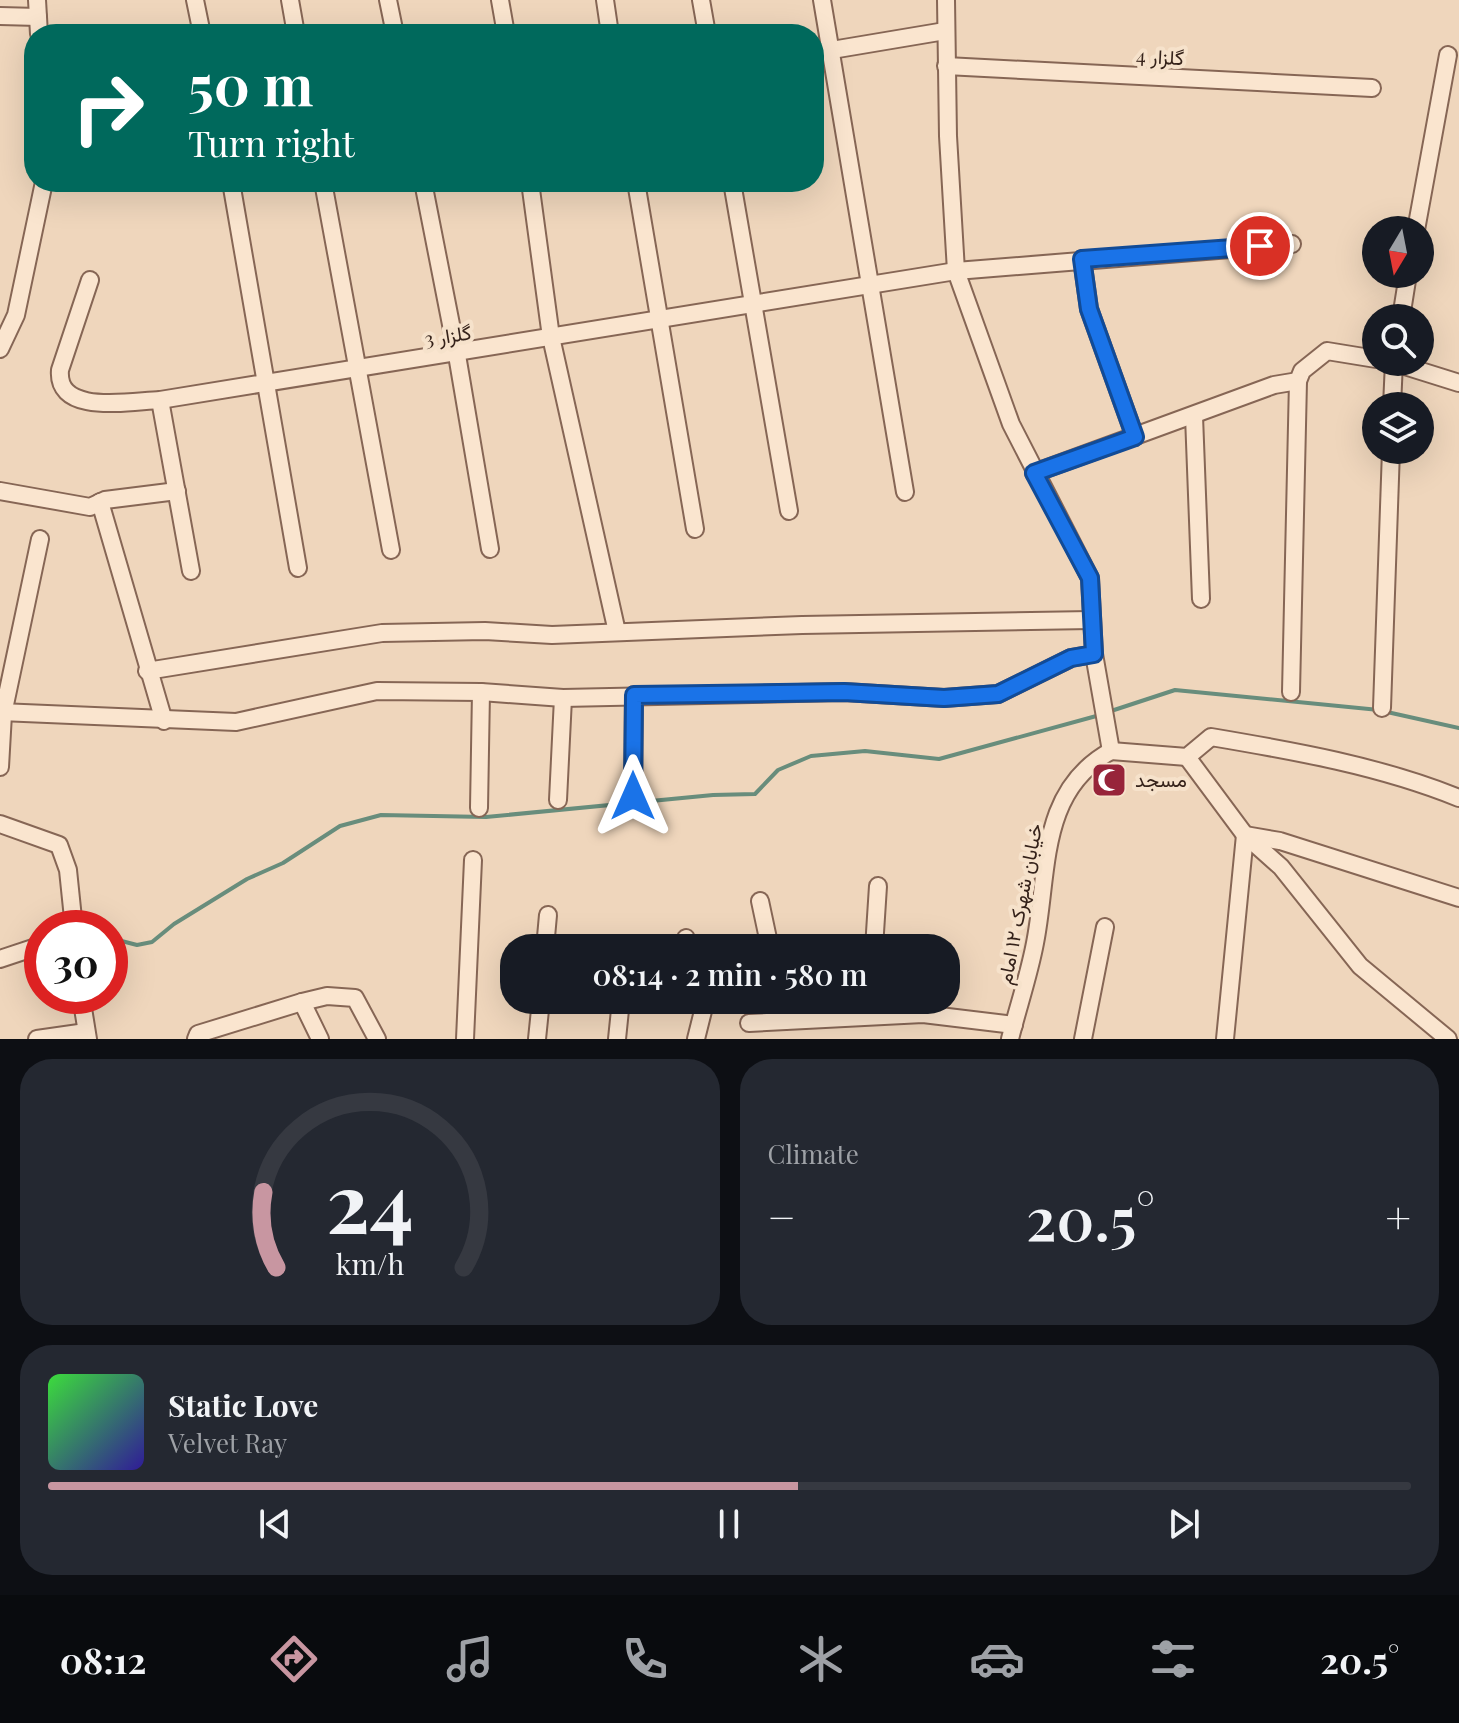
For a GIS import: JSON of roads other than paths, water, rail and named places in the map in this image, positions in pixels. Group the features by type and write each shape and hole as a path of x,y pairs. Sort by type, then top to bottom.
{"street":[{"path":"195,0 200,24"},
{"path":"290,0 294,24"},
{"path":"388,0 393,24"},
{"path":"500,0 504,24"},
{"path":"605,0 609,24"},
{"path":"701,0 705,24"},
{"path":"822,0 822,24"},
{"path":"946,0 946,66 956,271 1011,424 1090,578 1094,654 1111,751 1187,757 1219,738 1343,762 1427,785 1459,798"},
{"path":"0,16 38,17"},
{"path":"824,51 945,31"},
{"path":"1419,216 1448,55"},
{"path":"824,61 870,284 905,492"},
{"name":"گلزار 4","path":"946,66 1372,88"},
{"path":"0,349 16,315 42,192"},
{"path":"233,192 298,568"},
{"path":"325,192 391,550"},
{"path":"425,192 490,549"},
{"path":"531,192 551,337 617,632"},
{"path":"638,192 695,529"},
{"path":"734,192 789,511"},
{"name":"گلزار 3","path":"90,280 60,370 59,385 64,392 91,403 160,400 457,355 956,271 1292,244"},
{"path":"1082,259 1089,309 1135,437"},
{"path":"1291,692 1298,381 1302,371 1327,351 1362,357"},
{"path":"1434,375 1459,383"},
{"path":"1034,473 1274,385 1298,381"},
{"path":"160,400 191,571"},
{"path":"1194,416 1201,599"},
{"path":"1382,708 1391,464"},
{"path":"0,491 90,507 100,502 177,491"},
{"path":"100,502 164,721"},
{"path":"0,767 1,713 40,539"},
{"path":"147,671 382,633 485,631 552,635 941,621 1091,620"},
{"path":"1,713 236,722 377,691 481,692 563,698 844,692 944,698 998,694 1071,658 1094,654"},
{"path":"479,808 481,692"},
{"path":"633,796 634,695"},
{"path":"558,800 563,698"},
{"name":"خیابان شهرک ۱۲ امام","path":"1014,1035 1036,942 1048,841 1070,786 1090,763 1111,751"},
{"path":"1187,757 1245,835 1281,867 1360,966 1448,1039"},
{"path":"0,824 59,845 68,870 72,910"},
{"path":"1245,835 1280,841 1459,898"},
{"path":"1225,1039 1245,835"},
{"path":"465,1039 473,860"},
{"path":"875,934 878,886"},
{"path":"760,901 767,934"},
{"path":"546,934 548,915"},
{"path":"1083,1039 1105,927"},
{"path":"0,959 24,951"},
{"path":"196,1039 198,1034 327,996 355,998 377,1039"},
{"path":"302,1002 320,1039"},
{"path":"37,1039 87,1036 84,1014"},
{"path":"537,1039 540,1014"},
{"path":"617,1039 620,1014"},
{"path":"696,1039 702,1014"},
{"path":"784,1014 785,1021"},
{"path":"749,1023 830,1014"},
{"path":"923,1014 1014,1035"}],"waterway":[{"path":"1108,712 1175,690 1379,710"},
{"path":"1387,712 1459,728"},
{"path":"128,943 137,945 152,942 174,924 247,879 283,863 340,826 381,815 486,817 713,795 755,794 778,770 811,756 865,751 939,759 1100,715"}],"place":[{"name":"مسجد","path":"1109,780"}]}
